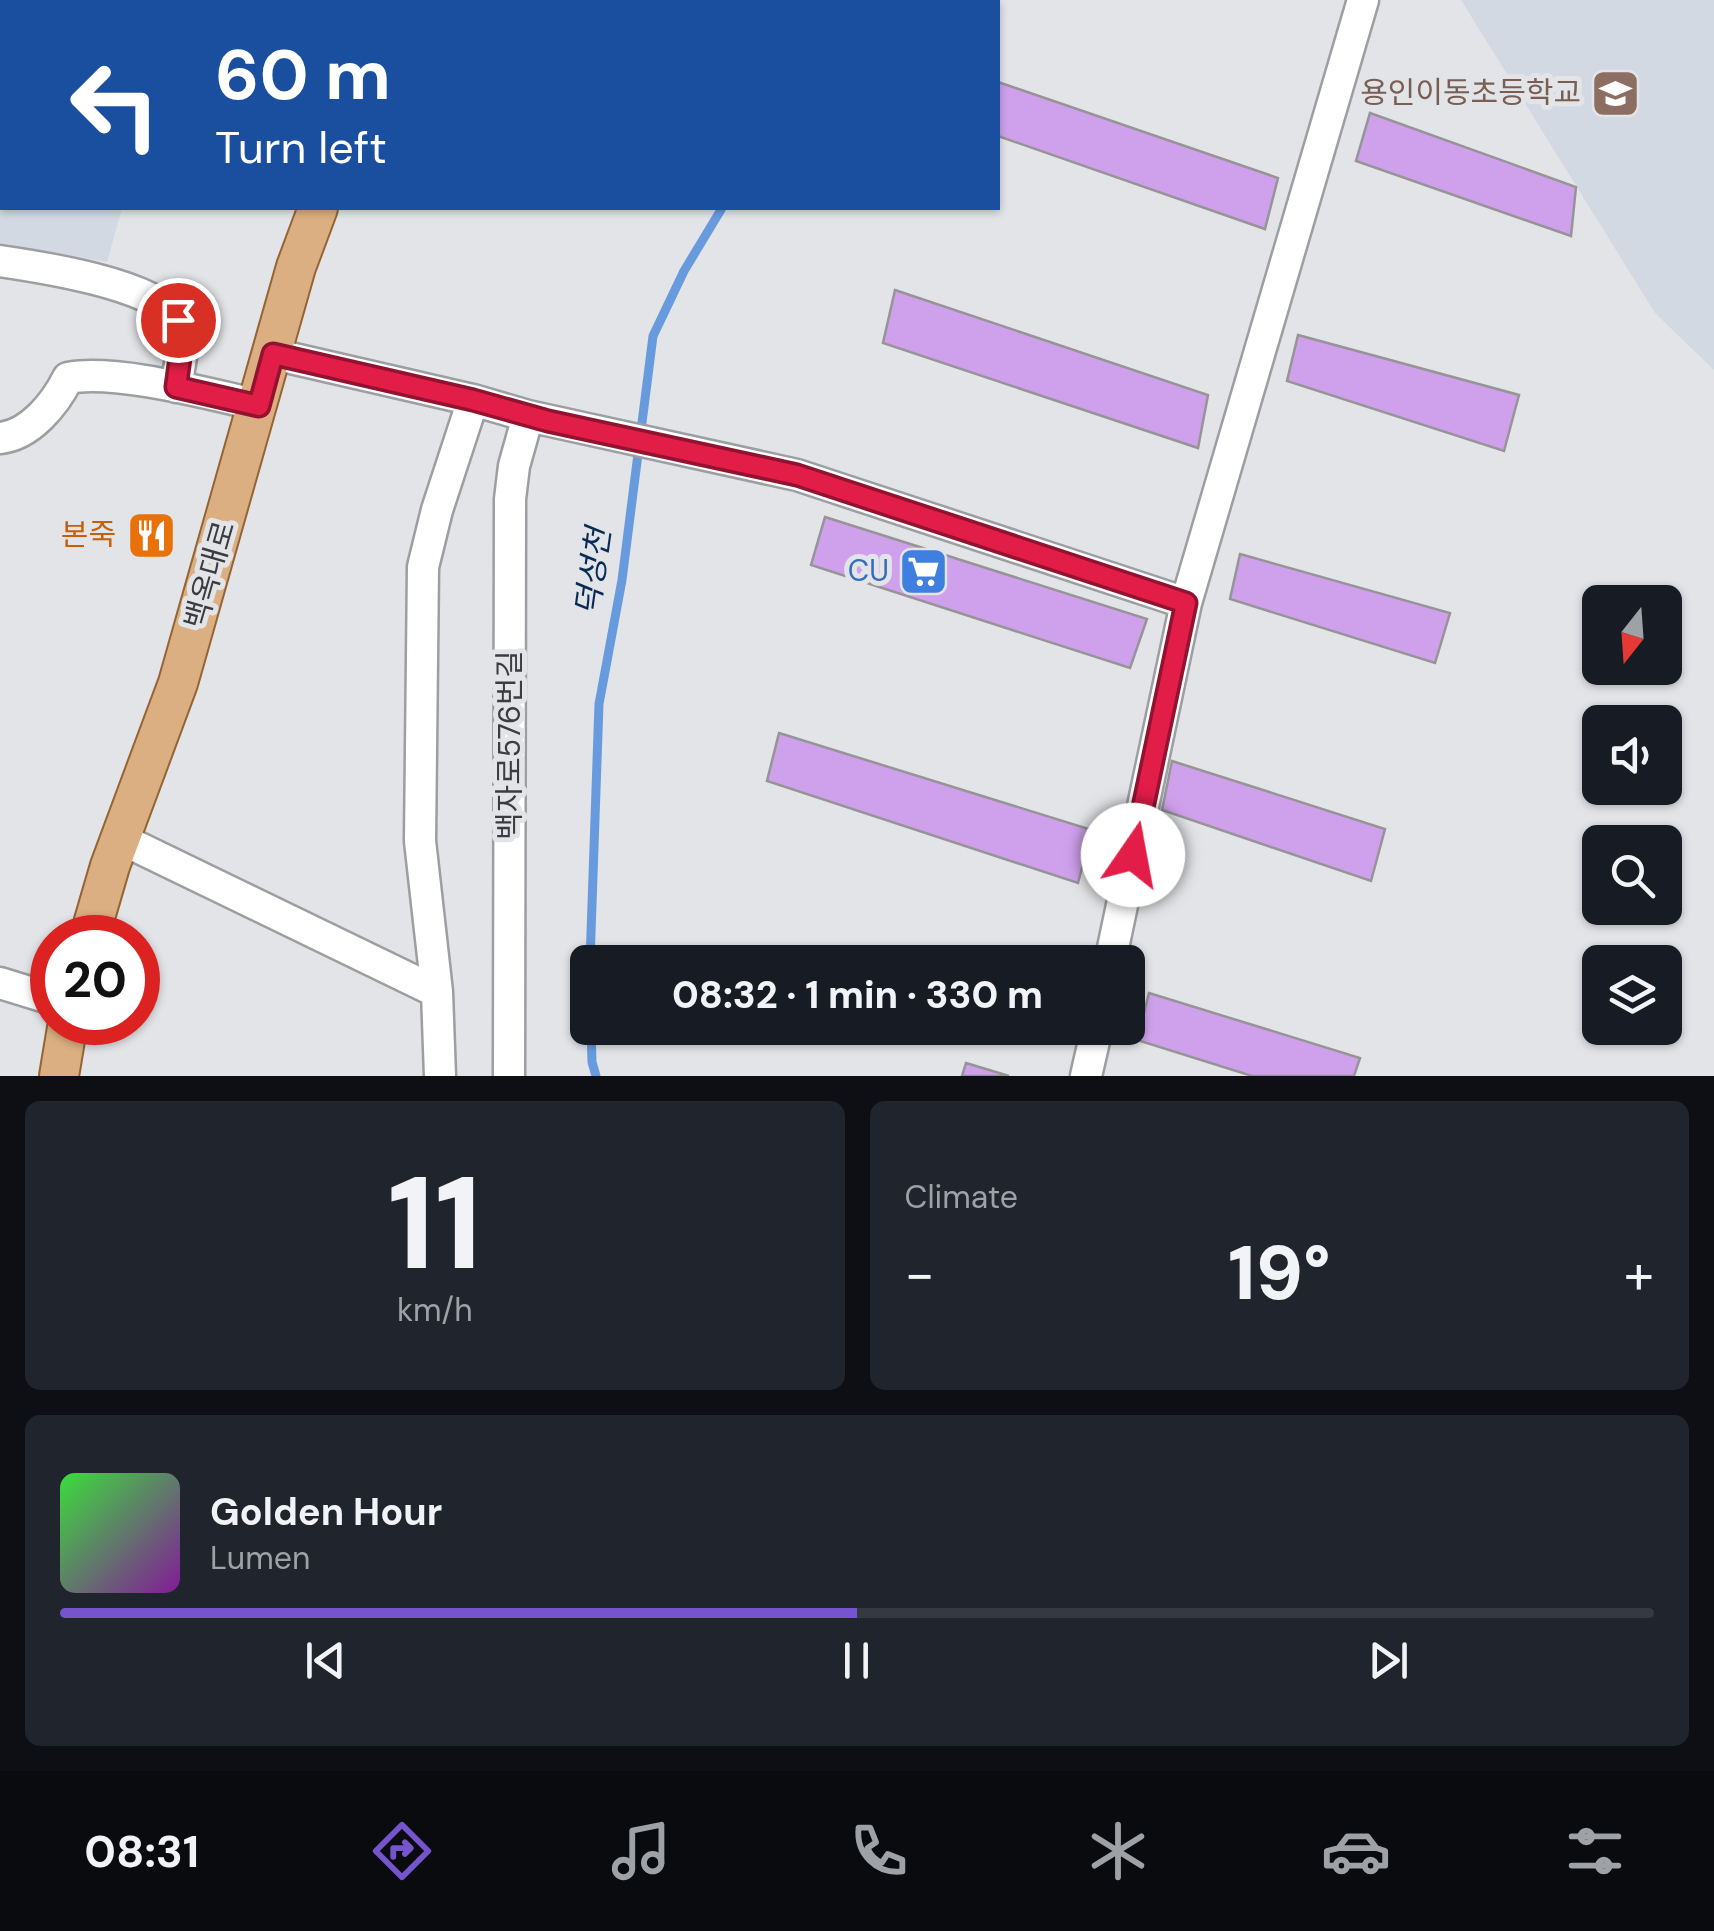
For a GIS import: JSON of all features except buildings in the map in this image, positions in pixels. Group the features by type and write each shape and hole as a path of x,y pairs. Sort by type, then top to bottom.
{"main road":[{"name":"백옥대로","path":"96,915 178,683 296,268 317,210"},
{"path":"60,1076 65,1045"}],"street":[{"path":"1114,945 1186,603 1363,0"},
{"path":"0,261 118,286 164,306 178,320 182,343 176,387"},
{"path":"273,354 538,419 797,475 1186,603"},
{"path":"0,438 16,436 45,412 68,378 84,375 176,387 259,406"},
{"path":"440,1076 437,992 420,841 423,568 436,510 473,400"},
{"name":"백자로576번길","path":"509,1076 510,499 514,466 538,419"},
{"path":"120,839 437,992"},
{"path":"0,983 30,993"},
{"path":"1086,1076 1093,1045"}],"shaded area":[{"name":"용인이동초등학교","path":"1461,0 1714,0 1714,370 1655,313"},
{"path":"0,210 121,210 107,262 0,243"}],"waterway":[{"name":"덕성천","path":"591,945 599,704 622,580 653,336 684,271 721,210"},
{"name":"덕성천","path":"592,1045 596,1076"}],"place":[{"name":"용인이동초등학교","path":"1616,93"},
{"name":"본죽","path":"151,535"},
{"name":"CU","path":"924,571"}],"route":[{"path":"178,320 182,343 176,387 259,406 273,354 548,421 797,475 1186,603 1133,855"}]}
